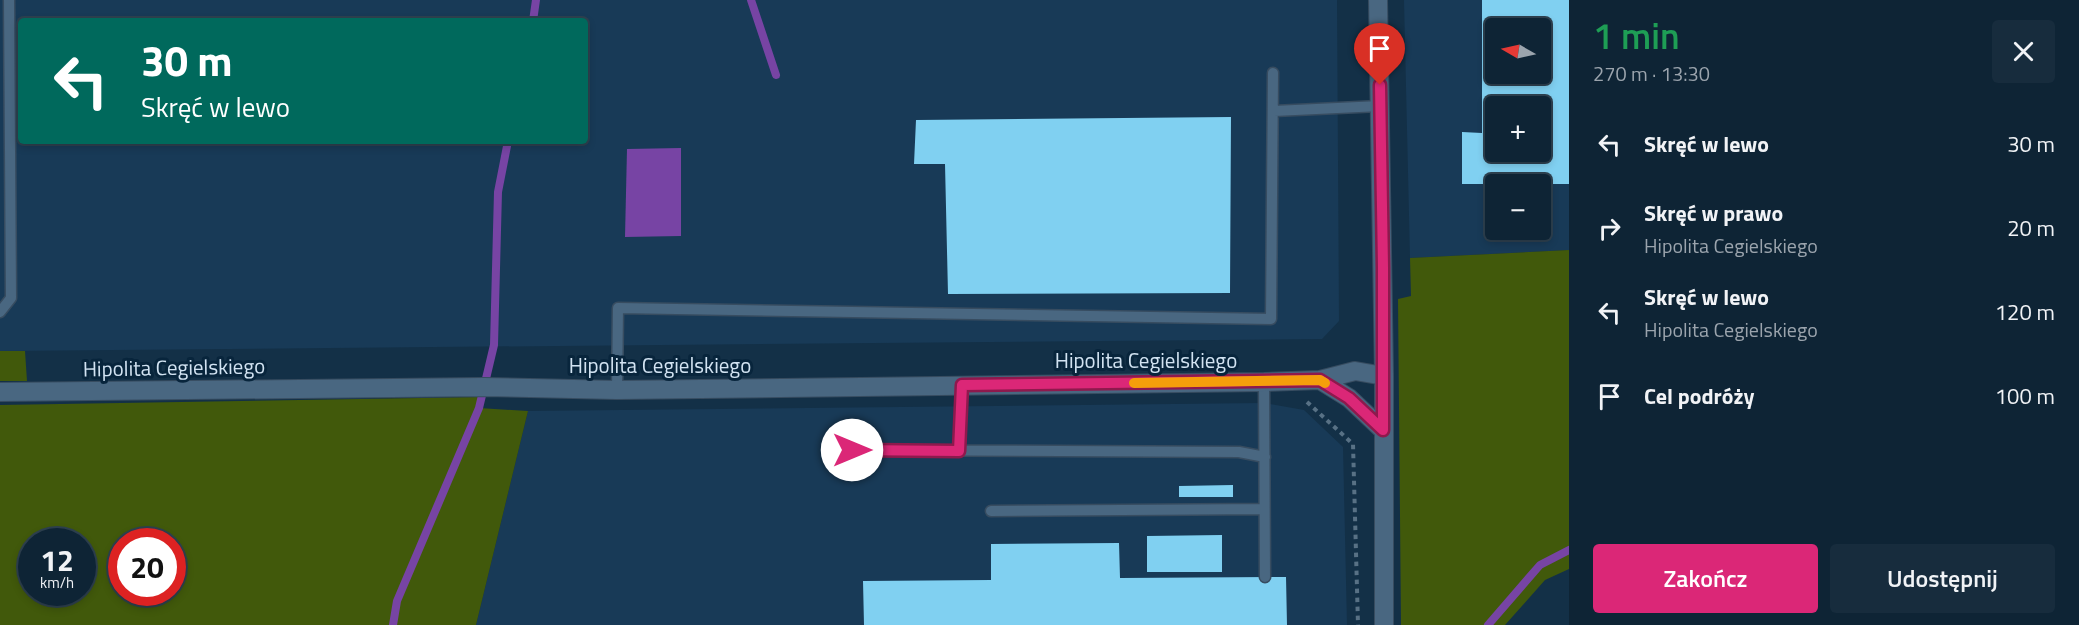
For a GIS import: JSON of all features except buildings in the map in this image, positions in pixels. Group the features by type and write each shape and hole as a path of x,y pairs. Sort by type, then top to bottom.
{"street":[{"path":"1378,0 1384,376 1384,625"},
{"name":"Hipolita Cegielskiego","path":"0,392 484,387 617,390 1264,382 1320,380 1354,371 1384,376"},
{"path":"1320,380 1349,398 1383,430"}],"lane":[{"path":"0,312 10,298 9,0"},
{"path":"617,390 618,308 1271,319 1273,73"},
{"path":"1274,111 1380,106"},
{"path":"1264,382 1265,577"},
{"path":"959,451 962,385"},
{"path":"852,450 1239,452 1265,456"},
{"path":"991,512 1264,509"}],"path":[{"path":"1298,400 1309,402 1353,444 1358,625"}],"shaded area":[{"path":"0,0 1337,0 1339,321 1322,339 0,351"},
{"path":"1404,0 1569,0 1569,250 1410,258"},
{"path":"681,148 681,236 625,237 627,149"},
{"path":"1265,403 1304,410 1343,447 1347,625 476,625 528,411"}],"green space":[{"path":"1569,250 1569,569 1545,580 1505,625 1401,625 1398,299 1411,296 1410,258"},
{"path":"0,351 25,351 27,381 0,381"},
{"path":"482,397 479,408 528,411 476,625 0,625 0,405"}],"waterway":[{"path":"533,18 536,0"},
{"path":"751,0 776,75"},
{"path":"393,625 397,601 479,408 494,345 498,192 507,144"},
{"path":"1488,625 1540,565 1569,550"}],"slow traffic":[{"path":"1134,383 1320,380 1325,383"}],"route":[{"path":"852,450 959,451 962,385 1320,380 1349,398 1383,430 1380,85"}]}
